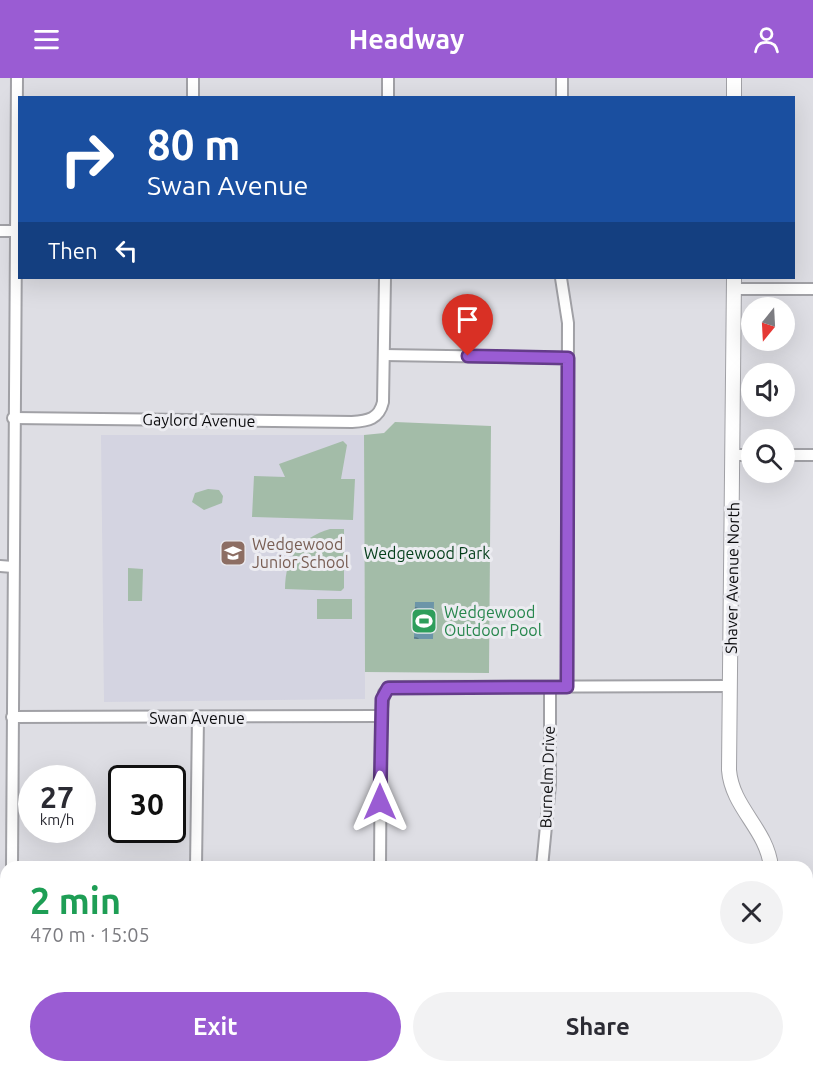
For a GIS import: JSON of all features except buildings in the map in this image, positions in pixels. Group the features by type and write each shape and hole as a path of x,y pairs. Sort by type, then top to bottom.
{"street":[{"path":"12,861 13,418 17,78"},
{"path":"193,78 193,96"},
{"path":"388,78 388,96"},
{"path":"562,78 562,96"},
{"path":"734,78 734,96"},
{"path":"0,231 15,231"},
{"path":"385,279 384,355 568,358"},
{"path":"561,279 568,324 567,687"},
{"path":"734,283 813,289"},
{"name":"Shaver Avenue North","path":"734,283 730,782 736,799 767,844 770,861"},
{"name":"Gaylord Avenue","path":"13,418 352,422 370,420 380,410 383,402 384,355"},
{"path":"734,455 741,455"},
{"path":"795,455 813,455"},
{"path":"0,566 13,567"},
{"path":"380,861 381,716 382,699 387,689 397,686 730,686"},
{"name":"Burnelm Drive","path":"543,861 549,785 550,687"},
{"name":"Swan Avenue","path":"12,717 381,716"},
{"path":"196,861 198,718"}],"shaded area":[{"name":"Wedgewood Junior School","path":"101,435 364,435 365,699 104,702"}],"green space":[{"name":"Wedgewood Park","path":"395,422 491,426 489,673 365,672 364,435 384,433"},
{"path":"343,441 347,445 341,479 355,479 353,520 252,517 254,476 285,477 279,464"},
{"path":"208,489 219,490 223,496 222,503 204,510 192,502 195,493"},
{"path":"330,529 344,529 344,588 341,591 285,589 288,567 296,550 310,538"},
{"path":"128,568 143,569 142,601 128,601"},
{"path":"317,599 352,599 352,619 317,619"}],"water":[{"name":"Wedgewood Outdoor Pool","path":"415,602 434,602 433,639 414,639"}],"place":[{"name":"Wedgewood Junior School","path":"233,553"},
{"name":"Wedgewood Outdoor Pool","path":"424,621"}],"route":[{"path":"380,802 382,699 388,688 397,686 567,687 568,358 468,356"}]}
